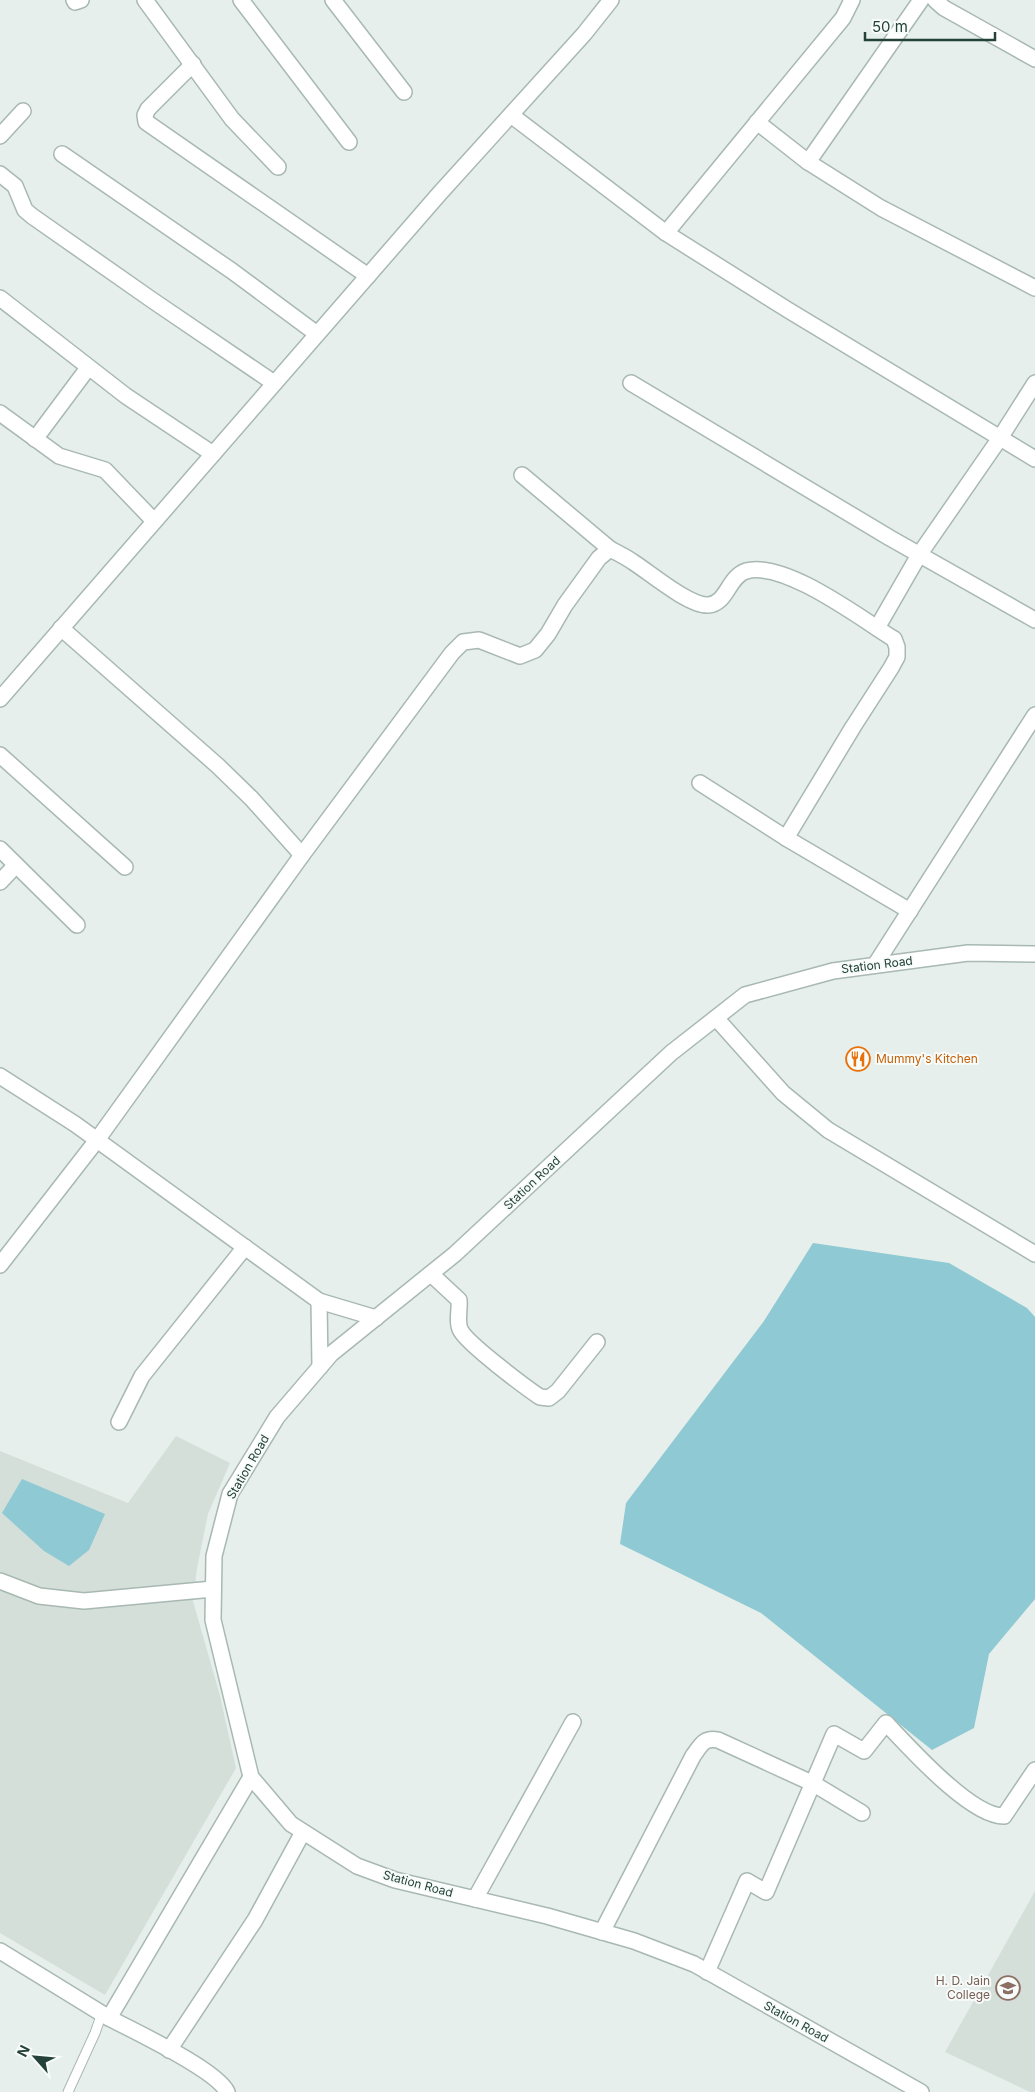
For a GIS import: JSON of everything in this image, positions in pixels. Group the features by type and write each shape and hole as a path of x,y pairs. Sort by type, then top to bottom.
{"street":[{"path":"74,0 75,2 80,0"},
{"path":"145,0 232,119 278,167"},
{"path":"241,0 349,142"},
{"path":"332,0 404,92"},
{"path":"0,699 317,334 584,34 611,0"},
{"path":"666,233 843,18 852,0"},
{"path":"808,162 922,0"},
{"path":"934,0 944,8 1035,59"},
{"path":"193,64 148,109 145,115 146,122 368,276"},
{"path":"0,136 23,111"},
{"path":"511,115 666,233 788,310 1035,459"},
{"path":"757,122 808,162 881,208 1035,288"},
{"path":"62,154 232,271 317,334"},
{"path":"0,174 15,186 25,210 32,216 274,383"},
{"path":"0,298 126,396 213,454"},
{"path":"35,439 88,368"},
{"path":"631,383 919,555 1035,620"},
{"path":"877,628 919,555 1000,438 1035,383"},
{"path":"0,412 64,459 105,470 154,521"},
{"path":"522,475 610,549 633,561 662,583 698,604 708,606 715,604 722,598 734,578 743,572 757,568 770,570 799,580 894,639 897,647 897,657 886,678 852,727 786,838"},
{"path":"0,1265 97,1140 302,855 452,653 463,642 479,640 520,656 535,650 599,558 610,549"},
{"path":"61,628 218,766 251,798 302,855"},
{"path":"875,966 1035,715"},
{"path":"0,755 125,867"},
{"path":"700,783 786,838 910,911"},
{"path":"0,849 77,925"},
{"path":"0,882 16,865"},
{"name":"Station Road","path":"921,2092 694,1964 642,1944 602,1932 394,1880 357,1866 291,1824 251,1777 213,1620 214,1556 230,1494 277,1418 331,1354 455,1254 671,1053 745,995 833,971 968,953 1035,954"},
{"path":"716,1018 783,1093 828,1130 1035,1254"},
{"path":"0,1076 97,1140 320,1301 376,1318"},
{"path":"119,1422 142,1376 245,1247"},
{"path":"431,1274 459,1300 459,1325 461,1332 478,1348 540,1397 549,1398 558,1391 597,1342"},
{"path":"320,1301 320,1367"},
{"path":"0,1582 39,1596 84,1601 213,1589"},
{"path":"475,1899 573,1722"},
{"path":"707,1972 747,1881 766,1892 834,1734 864,1751 886,1723 930,1770 964,1797 998,1816 1004,1816 1035,1770"},
{"path":"602,1932 693,1756 704,1741 710,1738 814,1784 862,1813"},
{"path":"105,2016 251,1777"},
{"path":"169,2050 254,1920 303,1832"},
{"path":"0,1951 105,2016 169,2050 223,2083 227,2092"}],"lane":[{"path":"68,2092 105,2016"}],"shaded area":[{"path":"176,1436 230,1463 208,1514 197,1568 193,1601 220,1696 236,1768 105,1995 0,1933 0,1451 128,1503"},
{"name":"H. D. Jain College","path":"1035,1891 1035,2092 1030,2092 945,2052"}],"water":[{"path":"813,1243 949,1263 1027,1308 1035,1317 1035,1599 989,1654 974,1728 932,1750 761,1613 620,1544 626,1503 764,1321"},
{"path":"22,1479 105,1514 89,1550 69,1566 44,1551 2,1513"}],"place":[{"name":"Mummy's Kitchen","path":"858,1059"},
{"name":"H. D. Jain College","path":"1008,1988"}]}
